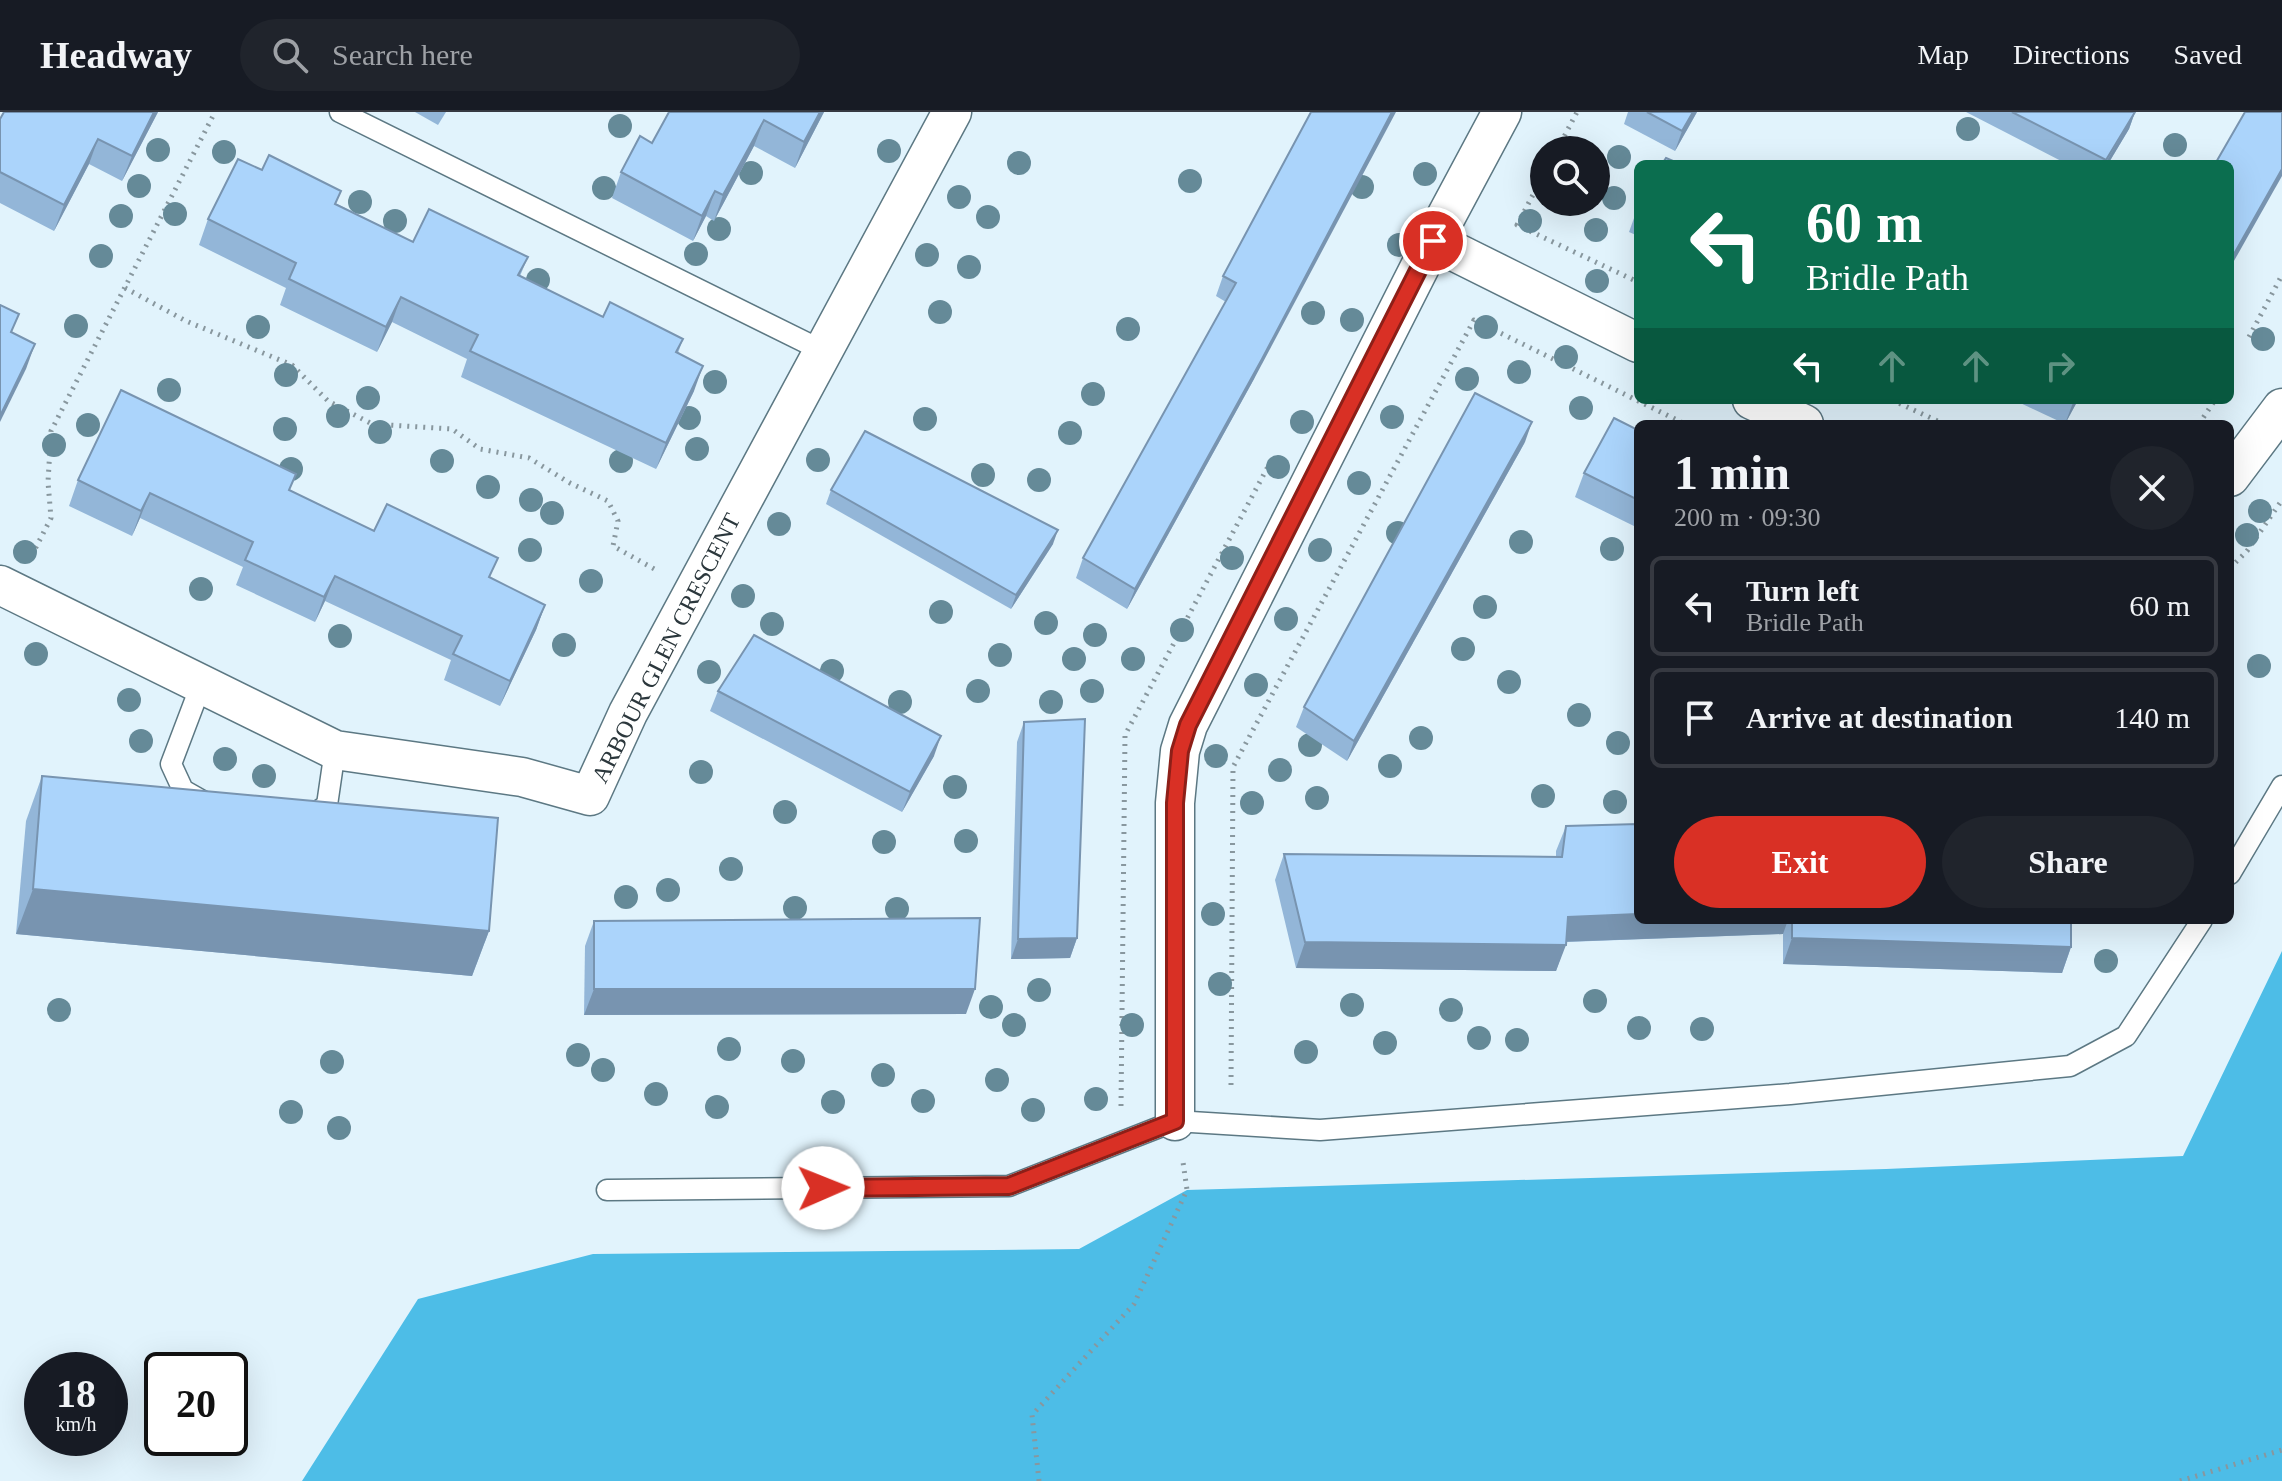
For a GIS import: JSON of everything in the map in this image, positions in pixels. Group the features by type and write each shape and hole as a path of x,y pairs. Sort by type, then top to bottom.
{"street":[{"name":"ARBOUR GLEN CRESCENT","path":"7,588 335,750 522,777 590,796 628,713 952,112"},
{"path":"1175,1121 1175,803 1180,751 1188,725 1433,241 1502,112"},
{"path":"1433,241 1634,341"},
{"path":"1761,404 1795,420"},
{"path":"2234,472 2282,408"}],"lane":[{"path":"340,112 823,351"},
{"path":"201,685 171,764 183,790 203,803 223,805"},
{"path":"281,812 314,814 327,805 335,750"},
{"path":"2234,867 2282,786"},
{"path":"607,1190 1009,1186 1175,1121 1320,1130 1790,1094 2070,1066 2126,1036 2199,924"}],"path":[{"path":"7,588 51,518 48,482 51,431 215,112"},
{"path":"1564,136 1577,112"},
{"path":"1530,200 1517,225 1634,280"},
{"path":"2249,337 2282,275"},
{"path":"125,288 186,321 292,365 328,401 372,424 452,429 480,449 529,458 608,501 618,521 613,546 693,592"},
{"path":"1231,1085 1233,767 1474,320 1634,399"},
{"path":"1644,404 1677,420"},
{"path":"1901,404 1935,420"},
{"path":"2234,564 2247,551 2282,500"},
{"path":"1039,1481 1032,1415 1134,1304 1187,1190 1175,1121"},
{"path":"2180,1481 2282,1450"}],"shaded area":[{"path":"2282,951 2282,1481 302,1481 418,1299 593,1254 1079,1249 1187,1190 1886,1169 2183,1156"}],"building":[{"path":"4,112 154,112 132,156 98,139 64,205 0,172 0,119"},
{"path":"669,112 820,112 804,142 764,120 723,195 715,191 702,216 621,172 640,136 652,143"},
{"path":"1311,112 1392,112 1262,359 1135,589 1083,558 1236,283 1223,276"},
{"path":"1647,112 1693,112 1682,131"},
{"path":"2012,112 2135,112 2106,160"},
{"path":"2245,112 2282,112 2282,169 2234,254 2234,160 2217,160"},
{"path":"269,155 341,191 335,204 413,242 429,209 528,257 518,275 603,317 610,302 683,339 676,352 703,366 666,443 470,351 478,335 401,297 386,327 289,279 296,263 208,219 238,159 262,170"},
{"path":"0,305 19,314 11,332 35,344 0,416"},
{"path":"121,390 296,474 289,490 374,531 387,504 498,558 489,577 545,605 510,681 453,654 462,636 335,576 324,597 245,560 253,542 150,493 141,511 78,480"},
{"path":"1475,393 1532,422 1354,741 1304,707"},
{"path":"1614,418 1634,428 1634,498 1584,473"},
{"path":"865,431 1058,530 1016,595 831,490"},
{"path":"754,635 941,736 910,792 718,691"},
{"path":"1085,719 1077,938 1018,939 1024,722"},
{"path":"42,776 498,818 489,931 33,889"},
{"path":"1634,824 1634,914 1568,917 1566,945 1305,942 1284,854 1562,857 1566,826"},
{"path":"980,918 975,989 594,989 594,921"},
{"path":"1792,924 2071,924 2071,947 1792,938"}],"route":[{"path":"823,1188 1009,1186 1175,1121 1175,803 1180,751 1188,725 1433,241"}]}
